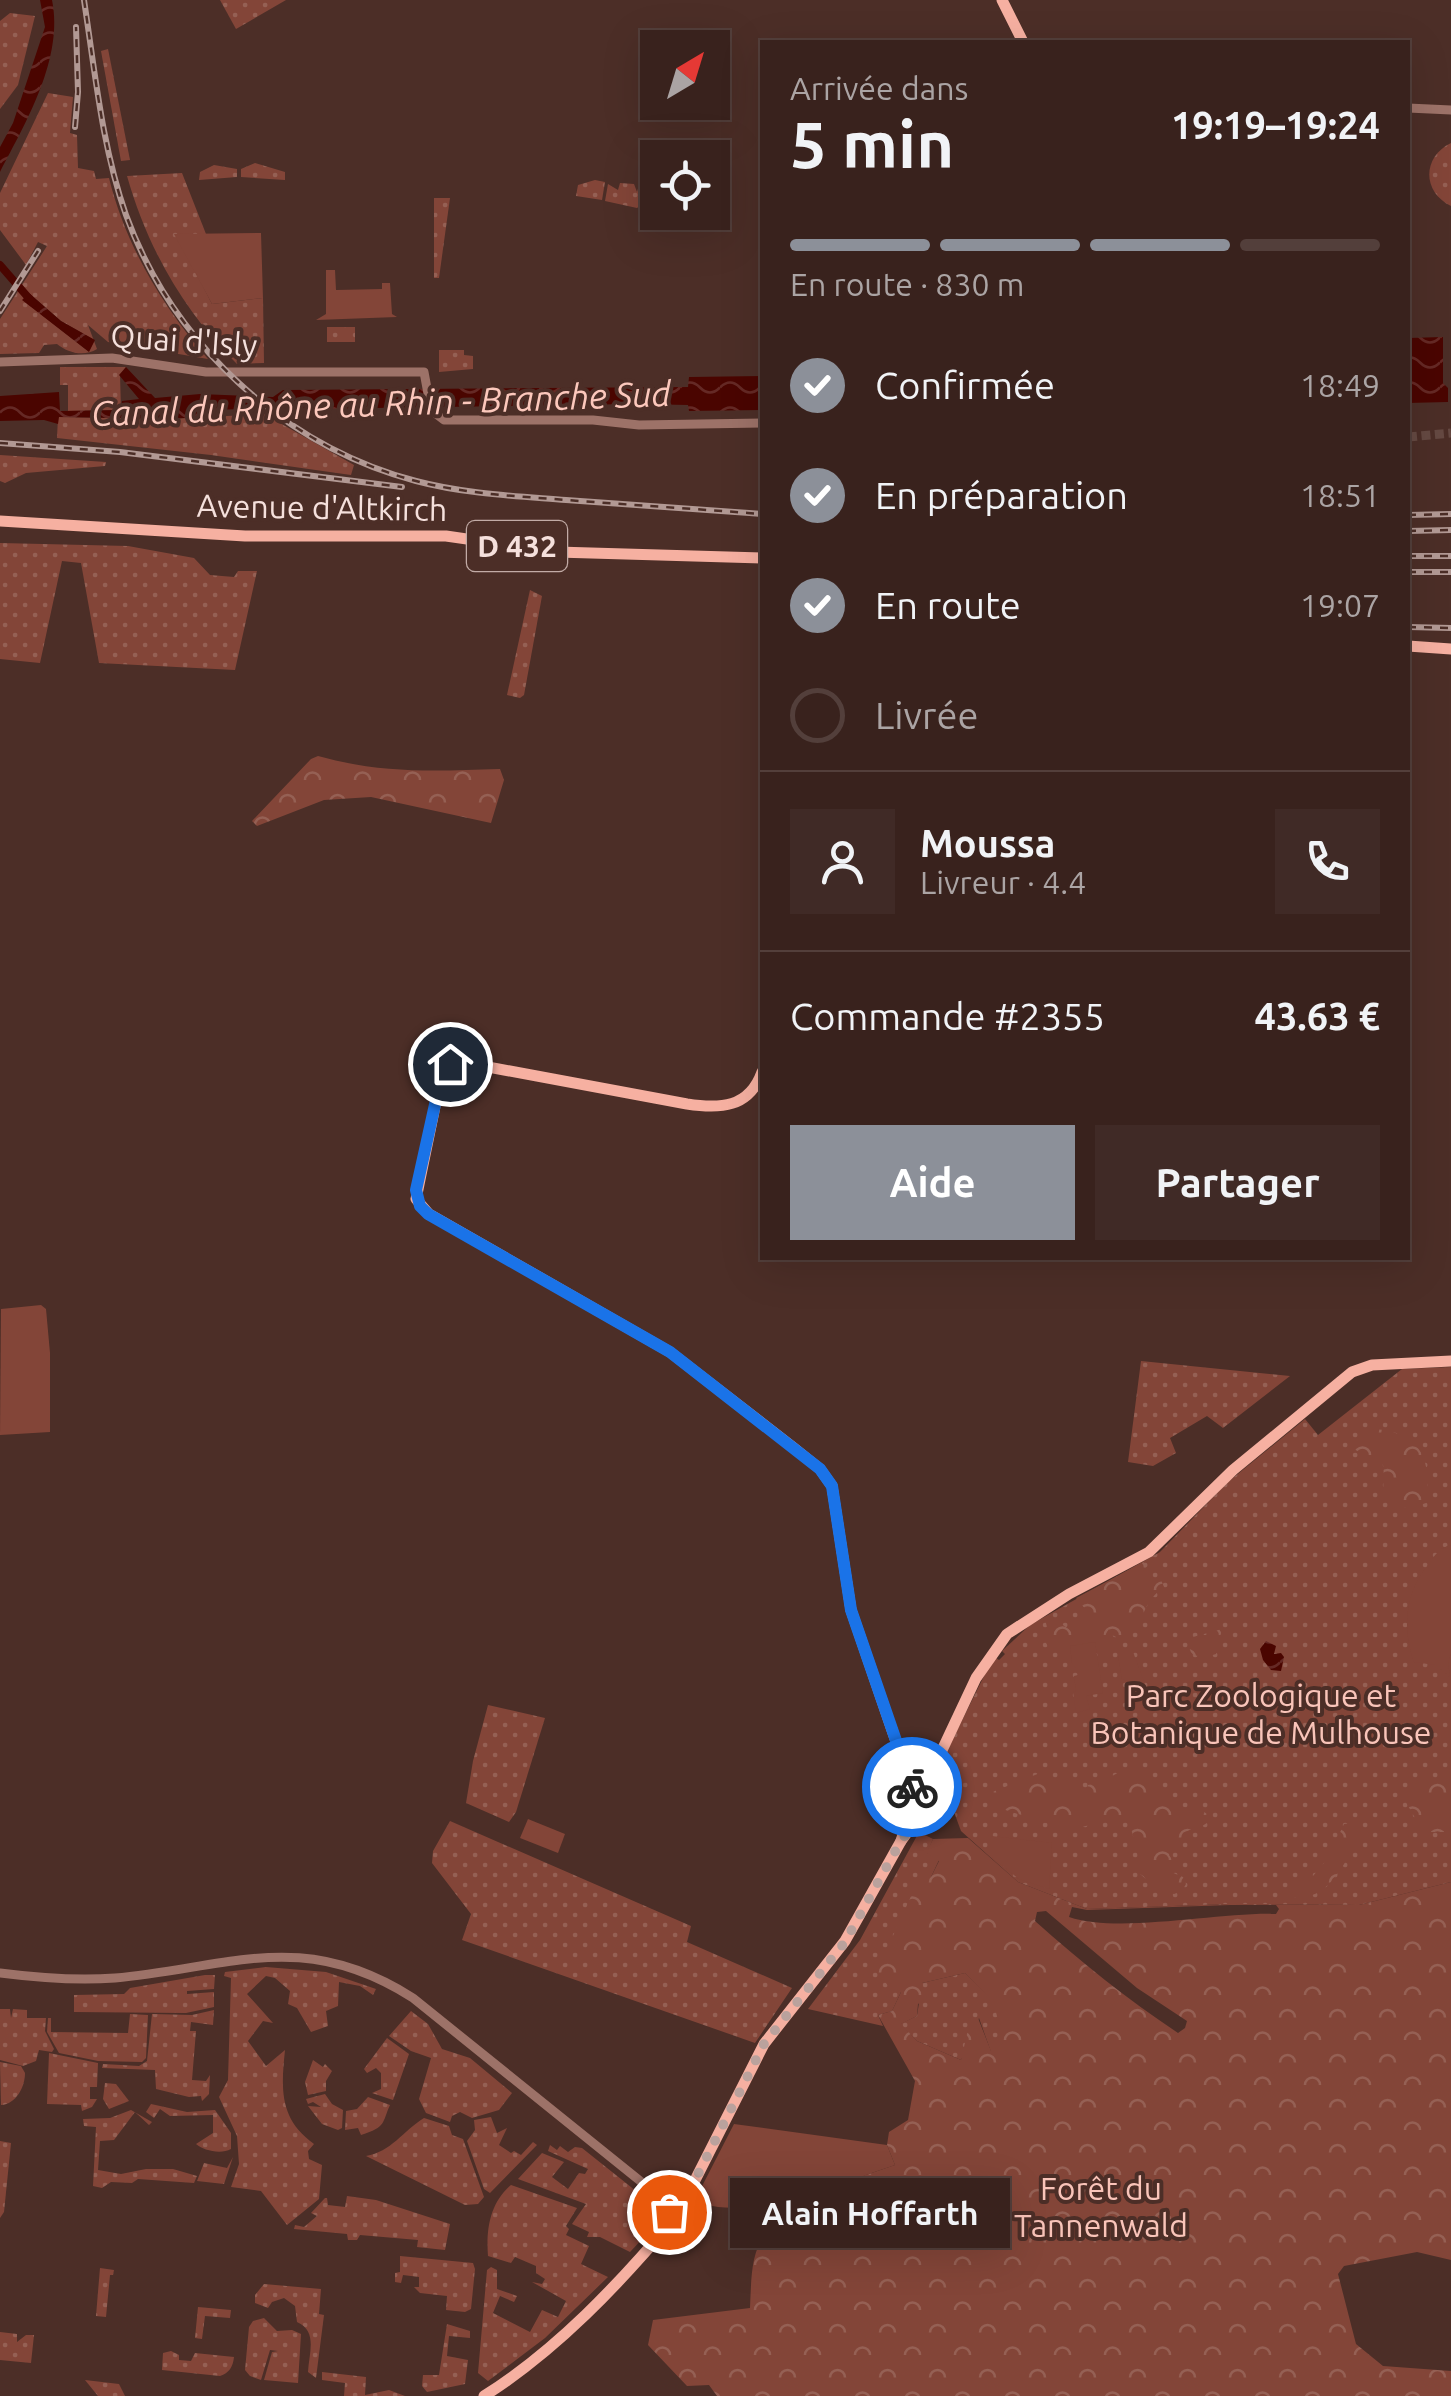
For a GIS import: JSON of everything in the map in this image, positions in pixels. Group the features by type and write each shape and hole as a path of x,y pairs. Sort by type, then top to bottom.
{"main road":[{"path":"1002,0 1022,40"},
{"name":"Avenue d'Altkirch","path":"0,521 245,536 446,536 557,552 760,558"},
{"path":"1410,646 1451,649"},
{"path":"760,1075 746,1099 722,1107 687,1104 456,1061 440,1082 416,1199 428,1214 670,1352 827,1477 832,1486 851,1610 918,1796 926,1800 929,1808 925,1815 914,1816"},
{"path":"914,1816 907,1806 918,1796 982,1667 1006,1634 1030,1617 1127,1566 1160,1543 1233,1470 1352,1372 1372,1365 1451,1361"},
{"path":"686,2198 764,2044 845,1942 914,1816"},
{"path":"686,2198 693,2206 692,2215 684,2221 674,2219 670,2205 674,2199 686,2198"},
{"path":"484,2396 521,2371 564,2333 674,2219"}],"street":[{"path":"1410,108 1451,110"},
{"name":"Quai d'Isly","path":"0,362 112,358 206,372 424,372 433,414 444,420 593,420 639,425 760,423"},
{"path":"0,1973 62,1979 118,1978 266,1956 312,1958 349,1966 413,1998 670,2205"}],"green space":[{"path":"220,0 286,0 236,29"},
{"path":"10,13 35,16 18,85 0,109 0,21"},
{"path":"108,49 130,160 121,161 101,51"},
{"path":"48,93 73,97 70,133 77,135 78,168 94,171 96,179 109,178 125,228 148,274 208,359 108,342 88,325 94,340 97,349 87,353 66,350 57,344 44,345 39,353 0,354 0,319 47,246 38,242 26,265 0,230 0,193","holes":["30,294 61,321 94,340 88,351 23,300"]},
{"path":"1451,143 1451,206 1435,192 1429,174 1435,157"},
{"path":"255,163 285,172 285,180 241,177 241,169"},
{"path":"214,165 237,169 237,177 199,180 200,172"},
{"path":"182,173 206,234 176,234 212,304 263,298 264,363 237,364 218,344 184,300 145,228 127,176"},
{"path":"595,180 605,182 602,200 576,196 578,185"},
{"path":"620,183 634,184 637,192 640,185 640,206 605,201 608,184 618,190"},
{"path":"434,198 450,198 439,278 434,278"},
{"path":"261,233 263,298 212,304 174,234"},
{"path":"326,270 335,270 336,290 382,289 382,283 390,283 392,314 397,317 316,320 326,314"},
{"path":"327,327 355,327 355,342 327,342"},
{"path":"439,350 464,350 464,355 473,356 473,369 439,372"},
{"path":"60,367 126,367 120,375 121,410 68,411 68,385 60,385"},
{"path":"264,414 354,465 351,475 57,438 58,417 170,419"},
{"path":"0,455 106,462 105,466 26,473 5,483 0,481"},
{"path":"0,543 128,546 194,558 210,575 234,577 238,571 257,571 235,670 99,663 81,563 62,561 40,663 0,659"},
{"path":"530,590 542,596 524,695 520,698 507,695"},
{"path":"318,756 386,769 500,769 504,780 491,823 371,797 324,800 257,826 252,821"},
{"path":"41,1305 46,1309 50,1353 50,1432 0,1435 1,1309"},
{"path":"1141,1361 1290,1376 1223,1428 1207,1416 1170,1438 1176,1453 1153,1466 1128,1462"},
{"name":"Parc Zoologique et Botanique de Mulhouse","path":"1451,1367 1451,1882 1359,1905 1087,1909 1018,1882 961,1831 955,1805 934,1799 931,1783 988,1668 1005,1654 1002,1651 1030,1625 1160,1552 1228,1482 1305,1419 1318,1435 1402,1369"},
{"path":"1375,1429 1404,1436 1420,1451 1427,1474 1426,1503 1400,1507 1394,1498 1385,1496 1382,1461 1352,1448 1353,1443"},
{"path":"1451,1545 1450,1677 1435,1665 1414,1662 1407,1624 1410,1599 1420,1576 1438,1552"},
{"path":"1144,1562 1152,1582 1161,1580 1164,1587 1150,1600 1130,1636 1124,1641 1109,1629 1105,1636 1110,1648 1097,1652 1095,1643 1051,1652 1045,1641 1049,1636 1046,1623 1053,1618 1070,1630 1079,1629 1089,1613 1076,1598"},
{"path":"1222,1629 1216,1654 1192,1655 1186,1639"},
{"path":"1095,1642 1103,1693 1086,1696 1090,1709 1076,1713 1073,1692 1078,1671 1072,1663 1070,1646"},
{"path":"1132,1649 1146,1688 1122,1679 1118,1656"},
{"path":"488,1705 545,1718 516,1812 509,1822 466,1803"},
{"path":"1138,1763 1169,1801 1204,1812 1213,1819 1183,1833 1182,1843 1169,1855 1173,1861 1171,1872 1183,1877 1186,1884 1174,1894 1156,1888 1130,1865 1138,1856 1128,1816 1069,1830 996,1807 990,1793 1045,1771 1050,1780 1061,1776 1082,1798 1088,1785"},
{"path":"1451,1779 1451,1832 1423,1832 1403,1797 1406,1788 1414,1783"},
{"path":"528,1819 565,1834 558,1853 520,1838"},
{"path":"450,1821 691,1926 687,1942 792,1988 755,2043 462,1940 471,1914 432,1863 433,1851"},
{"path":"1353,1823 1362,1829 1332,1881 1310,1896 1280,1894 1313,1876 1328,1858 1344,1824"},
{"path":"919,1832 933,1839 927,1853 939,1860 901,1992 892,2011 878,2015 883,2026 808,2009 860,1940"},
{"path":"991,1836 1052,1843 1049,1889 1019,1879 991,1857"},
{"name":"Forêt du Tannenwald","path":"968,1838 1018,1882 1087,1909 1230,1904 1359,1905 1451,1882 1451,2260 1417,2252 1344,2266 1338,2274 1356,2344 1383,2366 1451,2371 1451,2396 717,2396 709,2385 687,2386 648,2345 653,2320 750,2308 753,2263 762,2238 771,2227 799,2210 798,2198 895,2165 887,2145 889,2132 908,2120 915,2081 878,2015 892,2011 901,1992 889,1987 877,1971 917,1883 931,1877 939,1861 926,1853 933,1839","holes":["1276,1905 1279,1909 1276,1914 1141,1923 1090,1922 1069,1917 1072,1907 1087,1910","1046,1911 1137,1988 1187,2021 1185,2028 1178,2033 1105,1980 1035,1921 1037,1912","965,1973 994,2003 1003,2043 991,2051 978,2018 970,2021 961,2060 917,2041 901,2024 917,2016 918,2004 926,1999 922,1983"]},
{"path":"266,1967 326,1972 376,1989 373,1995 360,1986 339,1982 338,2006 326,2011 328,2026 311,2032 297,2008 288,2004 290,1991 275,1978 266,1976 247,1994 273,2023 263,2021 248,2041 266,2066 285,2050 283,2090 288,2114 314,2144 308,2151 309,2159 322,2165 319,2199 287,2225 261,2191 231,2187 239,2164 237,2136 219,2097 228,2080 231,1978 224,1976 225,1972"},
{"path":"965,1973 995,2003 1004,2043 991,2052 979,2018 961,2060 917,2041 900,2024 917,2016 922,1983"},
{"path":"215,1975 214,1989 187,1994 214,1992 214,2007 186,2013 74,2012 74,1995 124,1994 130,1988"},
{"path":"0,2009 10,2009 11,2018 13,2009 27,2010 27,2018 46,2018 45,2031 52,2052 39,2050 36,2061 23,2066 0,2060"},
{"path":"214,2010 213,2025 191,2022 190,2031 196,2031 192,2080 206,2081 210,2075 209,2094 202,2101 201,2096 156,2089 155,2070 102,2068 103,2064 139,2066 147,2061 152,2014 192,2015"},
{"path":"411,2011 428,2024 442,2049 470,2058 512,2093 499,2110 472,2118 460,2112 450,2122 426,2113 419,2099 431,2058 411,2051 389,2036"},
{"path":"130,2014 148,2015 146,2058 142,2062 98,2061 59,2053 47,2032 51,2018 51,2032 128,2033"},
{"path":"387,2038 409,2054 393,2100 372,2093 381,2089 381,2073 376,2068 367,2073 364,2069"},
{"path":"49,2053 98,2063 97,2087 90,2087 90,2099 97,2099 92,2107 82,2111 81,2105 47,2104"},
{"path":"313,2060 332,2071 326,2091 308,2095 305,2082"},
{"path":"0,2062 21,2066 25,2073 19,2094 1,2105"},
{"path":"105,2083 116,2084 129,2101 109,2109 103,2099"},
{"path":"325,2094 343,2110 342,2128 338,2130 322,2124 308,2106 321,2107 313,2102 308,2104 306,2099"},
{"path":"368,2097 390,2105 382,2123 361,2135 358,2128 345,2130 346,2111 357,2109"},
{"path":"151,2104 187,2112 215,2110 231,2133 231,2149 212,2151 196,2144 213,2133 213,2115 170,2116 160,2109 154,2118 146,2112"},
{"path":"135,2112 114,2140 100,2141 98,2170 121,2174 173,2169 197,2176 194,2183 138,2179 132,2183 111,2182 102,2188 93,2186 96,2127 84,2126 83,2119 110,2118"},
{"path":"491,2117 497,2133 507,2128 499,2145 511,2153 521,2155 533,2142 537,2145 490,2193 484,2189 467,2141 475,2130 474,2120"},
{"path":"424,2118 449,2126 452,2135 463,2139 484,2197 478,2204 465,2205 366,2156 390,2146"},
{"path":"734,2124 887,2145 895,2165 774,2203 725,2208 705,2204 699,2192"},
{"path":"0,2141 11,2143 4,2212 0,2218"},
{"path":"550,2145 568,2152 582,2148 641,2195 634,2198 627,2213 636,2218 633,2224 647,2234 630,2252 600,2237 587,2237 589,2232 572,2224 586,2204 518,2179 542,2153 564,2162 552,2177 568,2189 579,2173 585,2174 588,2169 548,2151"},
{"path":"233,2157 224,2184 197,2181 204,2163 227,2168"},
{"path":"511,2185 577,2208 566,2226 566,2235 589,2246 581,2264 608,2277 545,2338 488,2381 478,2373 487,2270 497,2270 497,2289 517,2296 514,2302 500,2296 493,2313 530,2332 542,2310 558,2317 566,2301 532,2282 542,2284 545,2279 536,2273 536,2266 515,2257 511,2263 488,2256 491,2217 498,2200"},
{"path":"347,2196 376,2200 450,2224 445,2250 417,2247 418,2240 360,2235 357,2240 348,2240 347,2234 294,2229 295,2225 304,2227 317,2216 311,2213 325,2198 328,2205 345,2207"},
{"path":"400,2256 473,2263 471,2309 446,2310 447,2296 420,2293 414,2287 419,2287 419,2277 403,2275 401,2283 395,2282 395,2273 400,2272"},
{"path":"100,2268 114,2270 110,2275 106,2317 96,2316"},
{"path":"264,2284 321,2289 319,2314 324,2315 316,2378 308,2372 310,2337 297,2322 295,2306 284,2298 268,2308 255,2303 255,2295"},
{"path":"198,2307 231,2310 230,2318 205,2316 202,2339 195,2338"},
{"path":"264,2318 277,2331 301,2334 298,2383 264,2380 272,2352 278,2351 270,2350 261,2380 245,2370 249,2327 253,2321"},
{"path":"447,2324 470,2331 470,2338 449,2336 447,2356 468,2360 465,2384 427,2392 422,2386 423,2375 439,2375"},
{"path":"0,2332 17,2334 17,2342 26,2335 34,2335 31,2363 0,2360"},
{"path":"163,2353 179,2355 179,2360 191,2361 195,2353 234,2357 233,2364 220,2376 162,2370"},
{"path":"322,2372 366,2377 365,2395 389,2390 405,2396 344,2396 345,2383 322,2380"},
{"path":"85,2380 119,2384 125,2396 98,2396"}],"water":[{"path":"40,0 52,0 53,44 48,67 0,172 0,147 13,123 45,27"},
{"path":"29,293 61,321 95,340 89,352 22,300"},
{"path":"1443,337 1443,383 1448,388 1448,402 1410,403 1410,338"},
{"name":"Canal du Rhône au Rhin - Branche Sud","path":"126,367 155,398 200,394 273,397 283,390 688,387 689,377 760,376 760,410 689,411 688,405 635,404 308,409 281,403 206,410 196,417 170,419 59,417 58,424 44,420 0,421 0,396 59,392 60,411 121,410 122,401 139,399 119,375"},
{"path":"1266,1641 1276,1646 1274,1654 1284,1657 1281,1671 1271,1670 1263,1660 1260,1649"}],"waterway":[{"path":"0,265 33,303"}],"tunnel":[{"path":"1410,437 1451,433"}],"railway":[{"path":"84,0 111,163 126,215 147,262 204,347 239,383 279,415 322,443 368,465 434,485 509,496 760,514"},
{"path":"75,127 76,27"},
{"path":"0,311 38,251"},
{"path":"0,443 120,452 402,487"},
{"path":"1410,515 1451,514"},
{"path":"1410,531 1451,530"},
{"path":"1410,556 1451,556"},
{"path":"1410,572 1451,572"},
{"path":"1410,627 1451,628"}],"way so far":[{"path":"669,2212 672,2201 686,2198 764,2044 845,1942 901,1841 912,1829 918,1818 907,1809 915,1796 912,1787"}],"place":[{"name":"Alain Hoffarth","path":"669,2212"}],"route":[{"path":"450,1064 440,1082 416,1190 420,1206 670,1352 827,1477 832,1486 851,1610 912,1787"}]}
